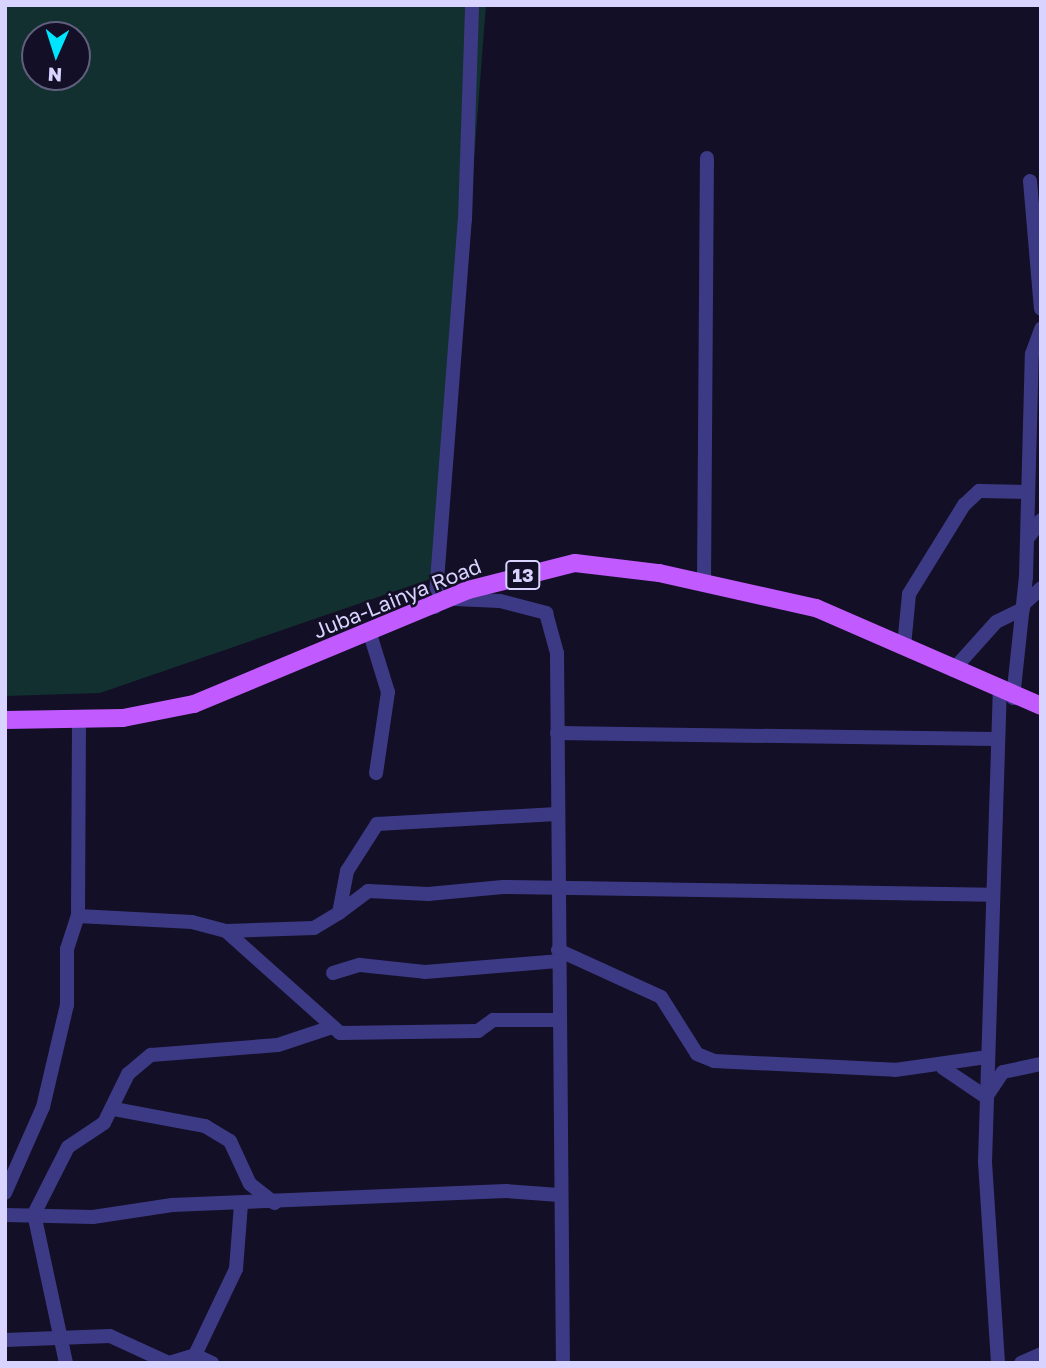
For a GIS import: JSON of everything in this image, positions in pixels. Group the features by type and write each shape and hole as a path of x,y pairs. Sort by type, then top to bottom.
{"main road":[{"name":"Juba-Lainya Road","path":"5,720 79,721 194,704 492,583 575,564 704,583 816,608 1007,695 1041,706"}],"street":[{"path":"435,607 459,308 472,5"},
{"path":"704,583 707,158"},
{"path":"1030,181 1041,309"},
{"path":"998,1363 986,1097 995,739 1007,695 1024,607 1032,355 1041,329"},
{"path":"904,646 909,594 971,497 1028,492"},
{"path":"1028,538 1041,520"},
{"path":"953,670 996,622 1024,607 1041,588"},
{"path":"455,599 500,601 546,613 557,653 556,1020 563,1363"},
{"path":"370,634 388,692 376,773"},
{"path":"5,1193 43,1107 67,1005 67,949 78,916 79,721"},
{"path":"558,733 995,739"},
{"path":"339,913 347,871 377,824 557,814"},
{"path":"78,916 192,922 226,931 314,928 368,891 555,887 603,893 990,895"},
{"path":"226,931 332,1027 361,1035 556,1020"},
{"path":"333,972 359,965 425,972 558,955 661,998 698,1054 714,1061 943,1068 988,1057"},
{"path":"66,1363 64,1338 34,1214 68,1147 114,1109 128,1074 151,1055 278,1045 332,1027"},
{"path":"986,1097 1003,1072 1041,1064"},
{"path":"943,1068 986,1097"},
{"path":"114,1109 205,1126 230,1141 250,1184 274,1203"},
{"path":"5,1215 93,1217 241,1204 506,1191 559,1195"},
{"path":"195,1355 236,1269 241,1204"},
{"path":"5,1340 110,1336 169,1363 195,1355 212,1363"},
{"path":"1021,1363 1041,1353"}],"green space":[{"path":"5,5 486,5 442,575 100,693 5,696"}]}
